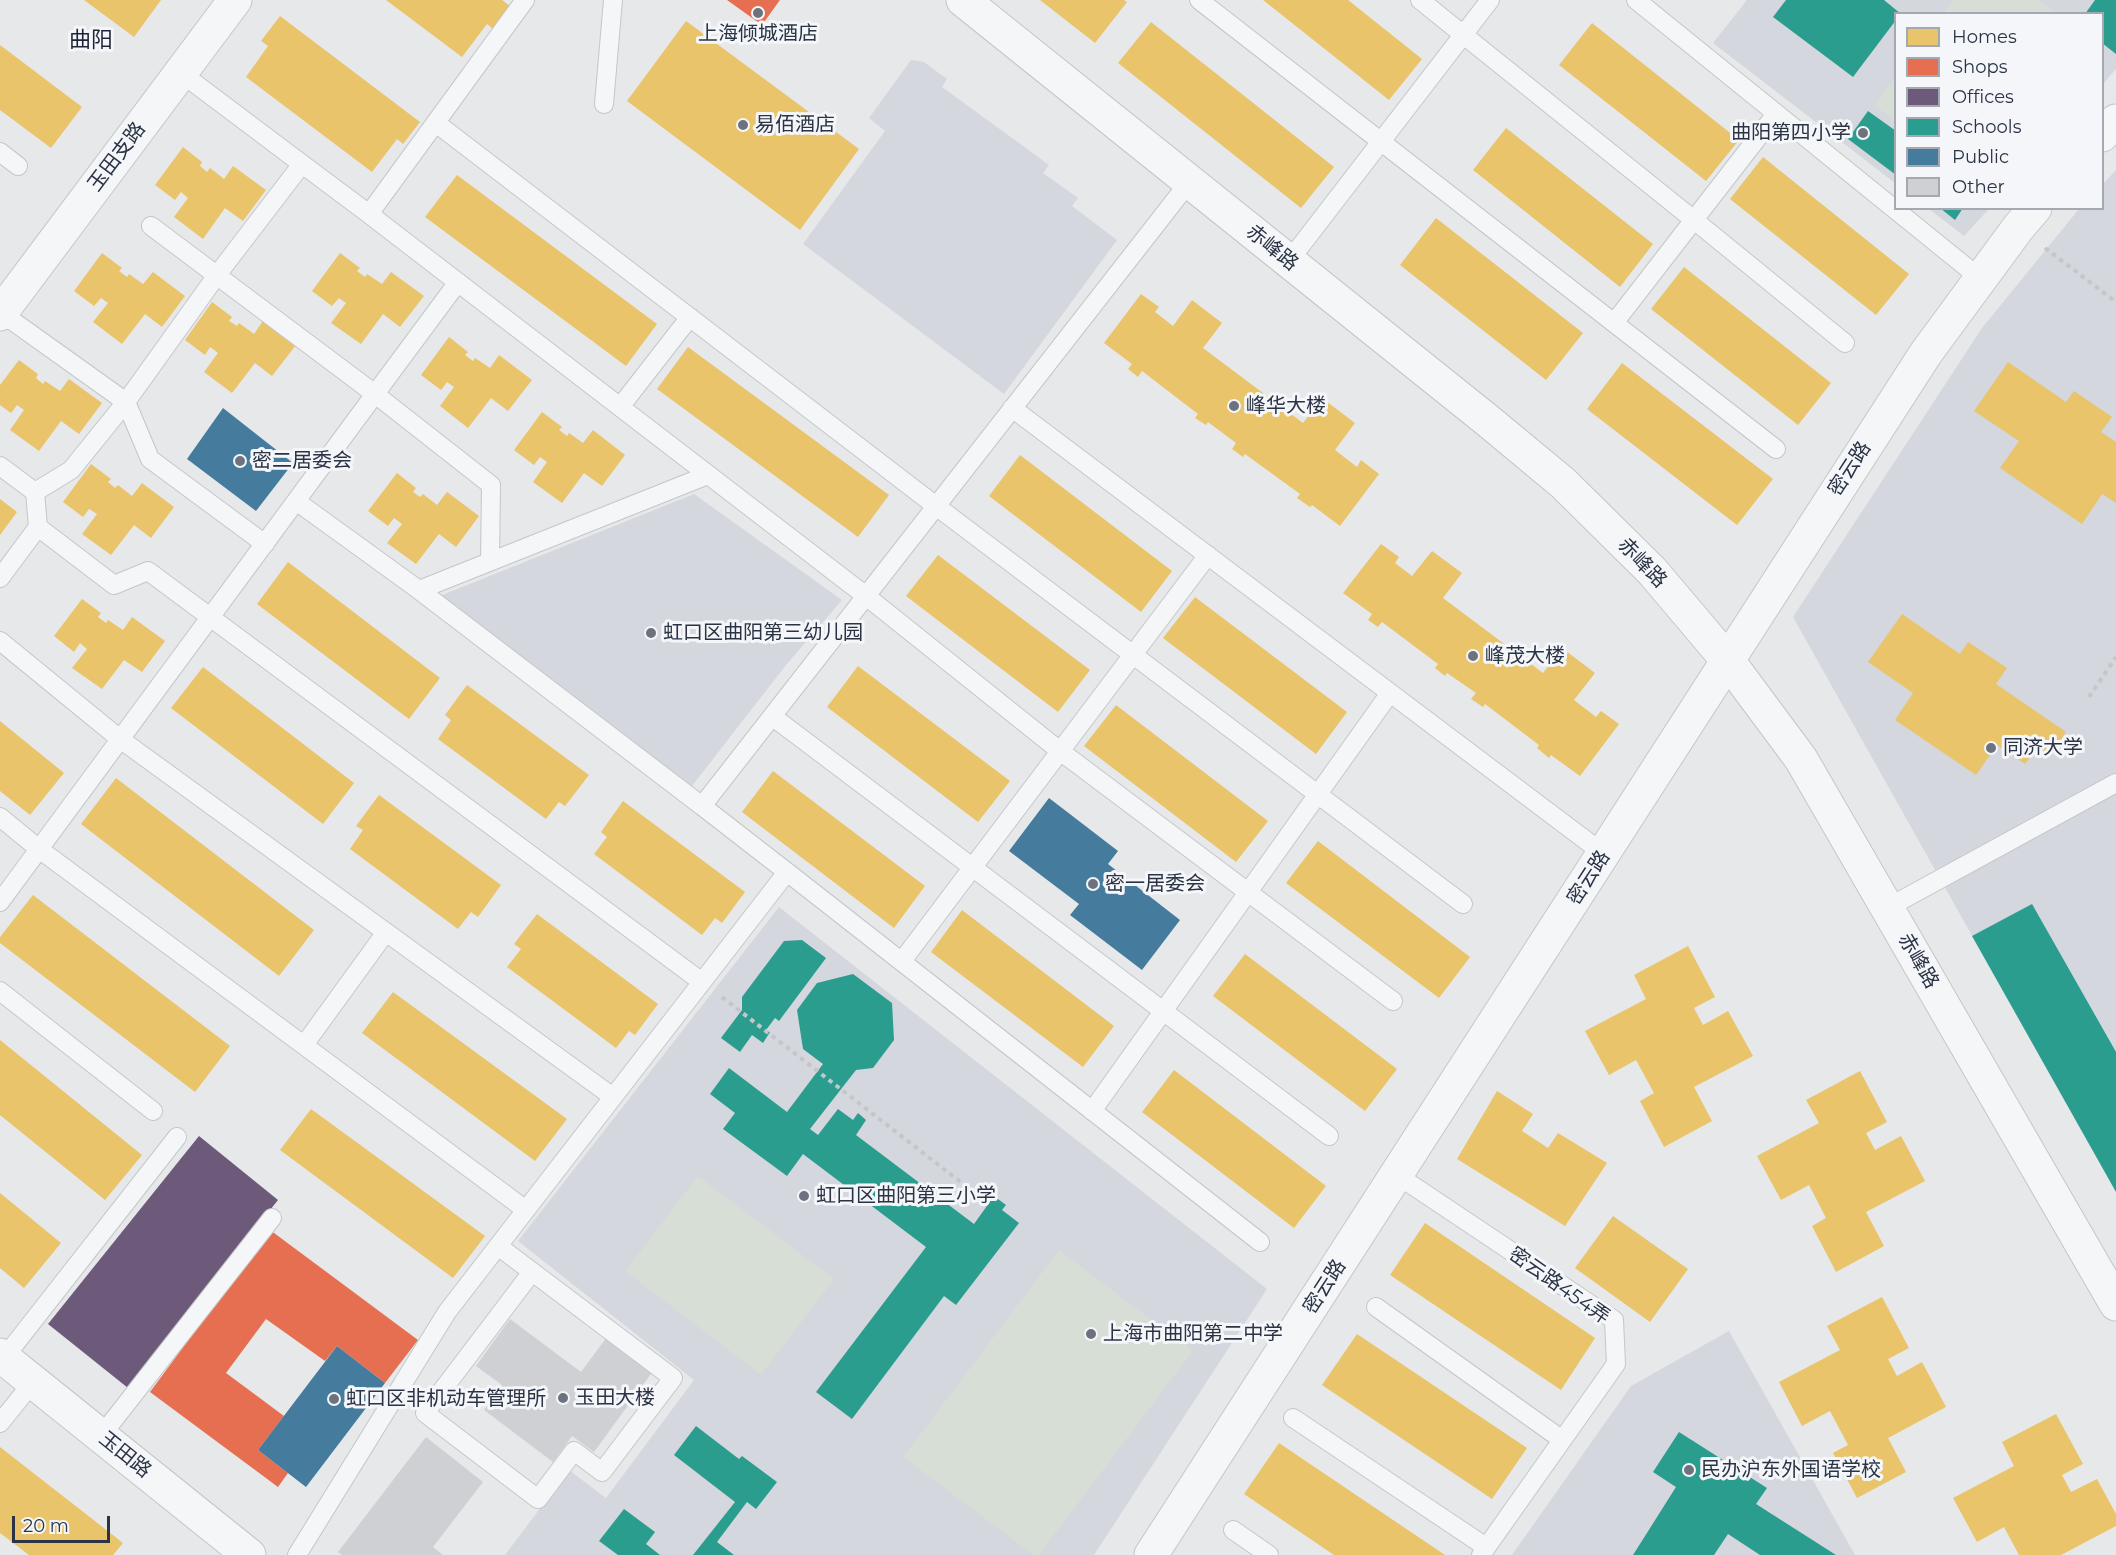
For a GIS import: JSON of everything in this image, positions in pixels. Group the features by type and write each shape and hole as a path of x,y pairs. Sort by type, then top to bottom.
{"street":[{"name":"玉田支路","path":"0,313 235,0"},
{"name":"赤峰路","path":"963,0 1563,483 1652,571 1729,662 1801,759 2116,1304"},
{"path":"2104,134 2116,121"},
{"name":"密云路","path":"1151,1555 1729,662 1913,372 2027,218"},
{"name":"玉田路","path":"2,1357 249,1555"}],"lane":[{"path":"369,214 525,0"},
{"path":"604,104 613,0"},
{"path":"1199,0 1776,449"},
{"path":"1420,0 1845,343"},
{"path":"1289,261 1383,142 1490,0"},
{"path":"1636,0 1894,209"},
{"path":"181,73 369,214 866,596 1060,750 1393,1001"},
{"path":"1614,323 1776,114"},
{"path":"436,123 936,506 1134,653 1463,904"},
{"path":"0,152 18,166"},
{"path":"35,492 71,470 126,402 217,275 302,164"},
{"path":"702,806 1190,181"},
{"path":"1895,210 1981,279"},
{"path":"151,226 375,394 491,485 490,561"},
{"path":"0,902 458,282"},
{"path":"0,313 126,402 150,459 265,544"},
{"path":"620,407 690,317"},
{"path":"1012,408 1604,854"},
{"path":"0,466 35,492 38,527 0,578"},
{"path":"419,590 708,475"},
{"path":"296,501 419,590 702,806 1260,1242"},
{"path":"38,527 114,585 148,571 702,982"},
{"path":"902,961 1208,555"},
{"path":"0,641 120,739 613,1097"},
{"path":"1092,1111 1390,693"},
{"path":"773,717 1329,1136"},
{"path":"1887,908 2116,783"},
{"path":"0,817 39,849 526,1210"},
{"path":"297,1555 447,1312 787,872"},
{"path":"304,1045 386,932"},
{"path":"0,991 153,1112"},
{"path":"2,1357 177,1137"},
{"name":"密云路454弄","path":"1397,1175 1614,1320 1616,1364 1484,1551"},
{"path":"101,1436 272,1218"},
{"path":"498,1246 673,1378 602,1472 574,1451 538,1499 425,1413 532,1272"},
{"path":"1376,1308 1561,1439"},
{"path":"0,1423 33,1382"},
{"path":"1293,1418 1484,1551"},
{"path":"1233,1530 1269,1555"}],"path":[{"path":"2027,218 2116,302"},
{"path":"2089,697 2116,657"},
{"path":"702,982 976,1194"}],"shaded area":[{"name":"曲阳第四小学","path":"1747,0 2116,0 2116,69 2104,83 2104,12 1894,12 1894,182 1713,43"},
{"path":"1953,0 2038,0 2055,12 1944,12"},
{"path":"911,60 924,62 947,79 942,87 1049,165 1043,173 1078,198 1072,206 1117,240 1004,394 803,244 885,131 869,118"},
{"path":"1894,78 1894,120 1874,105"},
{"name":"同济大学","path":"2116,170 2116,1192 1793,617 1982,328 2078,210 2104,210 2104,183"},
{"path":"1930,210 1988,210 1964,236"},
{"name":"虹口区曲阳第三幼儿园","path":"694,494 842,600 786,665 692,786 440,596"},
{"path":"779,907 1267,1289 1094,1555 505,1555 569,1470 606,1498 694,1380 518,1241"},
{"path":"698,1176 834,1279 761,1375 625,1271"},
{"path":"1059,1250 1193,1351 1039,1555 1033,1555 903,1457"},
{"name":"民办沪东外国语学校","path":"1729,1331 1855,1555 1512,1555 1631,1386"}],"building: Homes":[{"path":"84,0 161,0 134,37"},
{"path":"386,0 502,0 510,6 493,29 487,24 462,57"},
{"path":"1040,0 1124,0 1127,2 1095,43"},
{"path":"1263,0 1348,0 1422,59 1389,100"},
{"path":"280,16 420,122 403,144 397,139 372,172 246,77 268,46 261,41"},
{"name":"易佰酒店","path":"686,21 859,149 800,230 627,101"},
{"path":"1151,22 1334,167 1301,208 1118,63"},
{"path":"1592,23 1739,140 1706,181 1559,65"},
{"path":"0,45 82,107 51,148 0,110"},
{"path":"1506,128 1653,244 1620,287 1473,170"},
{"path":"183,147 202,162 200,166 207,172 210,168 224,179 233,166 266,190 243,221 225,208 203,239 174,217 188,198 181,192 175,200 155,185"},
{"path":"1763,157 1909,274 1876,315 1730,199"},
{"path":"457,175 657,324 626,366 425,217"},
{"path":"1436,218 1583,333 1546,380 1400,265"},
{"path":"102,253 122,268 119,271 127,277 129,274 143,284 153,272 185,296 162,327 145,314 122,344 93,322 108,303 101,298 94,306 74,291"},
{"path":"340,253 360,268 357,271 365,277 367,274 382,284 391,272 424,296 400,327 383,314 361,344 331,323 346,303 339,298 332,306 312,291"},
{"path":"1684,267 1831,383 1798,425 1651,309"},
{"name":"峰华大楼","path":"1141,294 1159,307 1155,312 1173,326 1192,300 1222,323 1203,348 1303,423 1322,398 1355,423 1335,450 1357,467 1361,460 1379,474 1340,526 1312,505 1310,507 1297,498 1300,494 1245,454 1243,457 1232,449 1236,443 1208,422 1206,425 1195,418 1198,414 1142,371 1138,377 1128,369 1132,364 1104,343"},
{"path":"212,302 232,317 229,321 237,326 239,323 254,334 263,321 296,345 272,376 255,363 232,393 204,372 218,353 210,347 205,355 185,340"},
{"path":"449,337 468,352 465,355 473,361 475,358 490,368 499,355 532,380 508,411 491,398 468,428 440,406 454,387 447,382 441,390 421,375"},
{"path":"688,347 889,495 858,537 657,389"},
{"path":"19,360 38,374 36,378 43,384 45,381 60,391 69,379 102,403 79,434 61,421 39,451 10,430 24,410 17,405 11,413 0,405 0,385"},
{"path":"2008,362 2066,402 2074,391 2112,417 2101,432 2116,442 2116,503 2102,494 2082,524 2000,468 2019,441 1974,411"},
{"path":"1622,363 1773,479 1737,525 1587,409"},
{"path":"542,412 562,427 559,430 567,436 569,433 583,443 593,430 625,455 602,486 584,473 562,503 533,482 547,462 540,457 534,465 514,450"},
{"path":"1020,455 1172,571 1141,612 989,496"},
{"path":"91,464 111,479 108,482 115,488 118,485 132,496 142,483 174,507 151,538 134,525 111,555 82,534 97,514 89,509 83,517 63,502"},
{"path":"397,473 416,488 413,492 420,497 423,494 437,505 447,492 479,516 456,547 439,534 416,564 387,543 402,524 394,518 388,526 368,511"},
{"path":"0,499 17,512 0,535"},
{"name":"峰茂大楼","path":"1381,544 1399,557 1395,563 1412,576 1432,551 1462,573 1443,598 1543,673 1562,648 1595,673 1574,700 1596,717 1601,711 1619,724 1580,776 1551,755 1549,758 1537,748 1539,745 1485,704 1483,707 1471,699 1476,693 1447,673 1445,676 1435,668 1438,664 1382,622 1378,627 1368,620 1372,614 1343,593"},
{"path":"938,555 1090,670 1058,712 906,596"},
{"path":"288,562 440,678 409,719 257,604"},
{"path":"1195,597 1347,712 1316,754 1163,638"},
{"path":"82,599 101,613 98,617 106,623 108,620 123,630 132,617 165,641 142,672 124,660 102,689 72,668 87,649 80,643 74,652 54,636"},
{"path":"1902,614 1960,654 1968,642 2007,668 1996,684 2066,732 2050,755 2038,746 2025,764 1997,745 1976,775 1895,720 1913,693 1868,662"},
{"path":"858,666 1010,781 978,822 827,707"},
{"path":"203,667 354,783 323,824 171,708"},
{"path":"467,685 589,775 565,806 559,802 546,819 438,739 451,720 445,715"},
{"path":"1116,705 1268,821 1236,862 1084,746"},
{"path":"0,721 64,773 30,815 0,791"},
{"path":"773,771 925,886 894,928 742,812"},
{"path":"116,778 314,930 279,976 81,824"},
{"path":"379,795 501,885 478,917 471,912 458,929 350,849 363,830 356,826"},
{"path":"623,801 745,892 722,923 715,918 702,935 594,854 607,837 601,832"},
{"path":"1318,841 1470,957 1439,998 1286,883"},
{"path":"33,895 230,1046 195,1092 0,943 0,937"},
{"path":"962,910 1114,1026 1083,1067 931,952"},
{"path":"537,914 658,1004 635,1035 629,1031 616,1048 507,967 521,949 514,944"},
{"path":"1688,946 1715,997 1694,1008 1703,1025 1728,1011 1753,1056 1694,1087 1712,1121 1664,1147 1640,1101 1654,1093 1636,1060 1609,1075 1585,1031 1646,999 1634,975"},
{"path":"1245,954 1397,1069 1365,1111 1213,996"},
{"path":"393,992 567,1119 535,1161 362,1033"},
{"path":"0,1040 142,1155 105,1200 0,1115"},
{"path":"1174,1070 1326,1186 1294,1228 1142,1112"},
{"path":"1860,1071 1887,1122 1866,1133 1875,1150 1901,1136 1925,1181 1866,1212 1884,1246 1836,1272 1812,1226 1826,1218 1809,1185 1781,1200 1757,1156 1819,1123 1806,1100"},
{"path":"1497,1091 1533,1114 1522,1131 1548,1148 1558,1133 1607,1163 1565,1226 1457,1159"},
{"path":"311,1109 485,1236 453,1278 280,1150"},
{"path":"0,1193 61,1243 24,1288 0,1268"},
{"path":"1613,1216 1688,1269 1650,1322 1575,1268"},
{"path":"1425,1223 1595,1338 1561,1390 1390,1275"},
{"path":"1882,1297 1909,1348 1888,1359 1897,1376 1922,1362 1946,1407 1888,1438 1906,1472 1857,1498 1833,1453 1848,1445 1830,1411 1802,1426 1779,1382 1840,1350 1827,1326"},
{"path":"1357,1334 1527,1448 1492,1499 1322,1385"},
{"path":"2056,1414 2083,1464 2062,1475 2071,1492 2097,1479 2116,1514 2116,1526 2061,1555 2019,1555 2004,1527 1977,1542 1953,1498 2014,1466 2002,1442"},
{"path":"1279,1443 1445,1555 1334,1555 1244,1494"},
{"path":"0,1447 123,1543 113,1555 29,1555 0,1533"}],"building: Shops":[{"name":"上海倾城酒店","path":"727,0 780,0 762,25"},
{"path":"270,1230 418,1340 385,1383 337,1346 325,1361 266,1319 226,1373 284,1416 258,1450 288,1473 278,1487 150,1392"}],"building: Offices":[{"path":"199,1136 278,1200 128,1388 48,1324"}],"building: Schools":[{"path":"1786,0 1884,0 1899,12 1894,12 1894,23 1853,77 1773,17"},
{"path":"2095,0 2116,0 2116,54 2104,45 2104,12 2086,12"},
{"path":"1868,111 1894,130 1894,174 1848,139"},
{"path":"1942,210 1962,210 1955,220"},
{"path":"2032,904 2116,1052 2116,1192 1972,936"},
{"path":"802,940 826,958 779,1021 775,1018 766,1030 770,1032 763,1043 752,1035 740,1052 721,1038 742,1010 742,997 784,941"},
{"path":"853,974 892,1003 894,1040 873,1068 856,1070 810,1129 818,1135 838,1109 853,1120 858,1113 866,1120 856,1135 974,1224 994,1196 1006,1205 1002,1210 1019,1223 956,1305 944,1296 852,1419 816,1392 926,1247 803,1154 787,1176 723,1129 735,1113 710,1094 729,1068 787,1112 823,1064 803,1049 797,1010 817,983"},
{"path":"696,1426 739,1459 742,1456 777,1482 756,1509 747,1502 717,1542 734,1555 693,1555 735,1502 674,1455"},
{"path":"1679,1432 1767,1488 1756,1504 1836,1555 1760,1555 1728,1534 1714,1555 1633,1555 1676,1487 1653,1472"},
{"path":"624,1509 655,1532 646,1544 660,1555 618,1555 599,1541"}],"building: Public":[{"name":"密二居委会","path":"223,408 293,463 256,511 187,459"},
{"name":"密一居委会","path":"1049,798 1118,851 1108,864 1180,920 1142,970 1070,915 1079,904 1009,851"},
{"name":"虹口区非机动车管理所","path":"337,1346 385,1383 306,1487 258,1450"}],"building: Other":[{"name":"玉田大楼","path":"510,1319 581,1372 607,1337 653,1371 594,1452 572,1436 553,1462 484,1410 502,1385 476,1366"},
{"path":"426,1437 483,1482 433,1547 443,1555 342,1555 338,1552"}],"place":[{"name":"上海倾城酒店","path":"758,13"},
{"name":"易佰酒店","path":"743,125"},
{"name":"曲阳第四小学","path":"1863,133"},
{"name":"峰华大楼","path":"1234,406"},
{"name":"密二居委会","path":"240,461"},
{"name":"虹口区曲阳第三幼儿园","path":"651,633"},
{"name":"峰茂大楼","path":"1473,656"},
{"name":"同济大学","path":"1991,748"},
{"name":"密一居委会","path":"1093,884"},
{"name":"虹口区曲阳第三小学","path":"804,1196"},
{"name":"上海市曲阳第二中学","path":"1091,1334"},
{"name":"玉田大楼","path":"563,1398"},
{"name":"虹口区非机动车管理所","path":"334,1399"},
{"name":"民办沪东外国语学校","path":"1689,1470"}],"district":[{"name":"曲阳","path":"91,41"}]}
